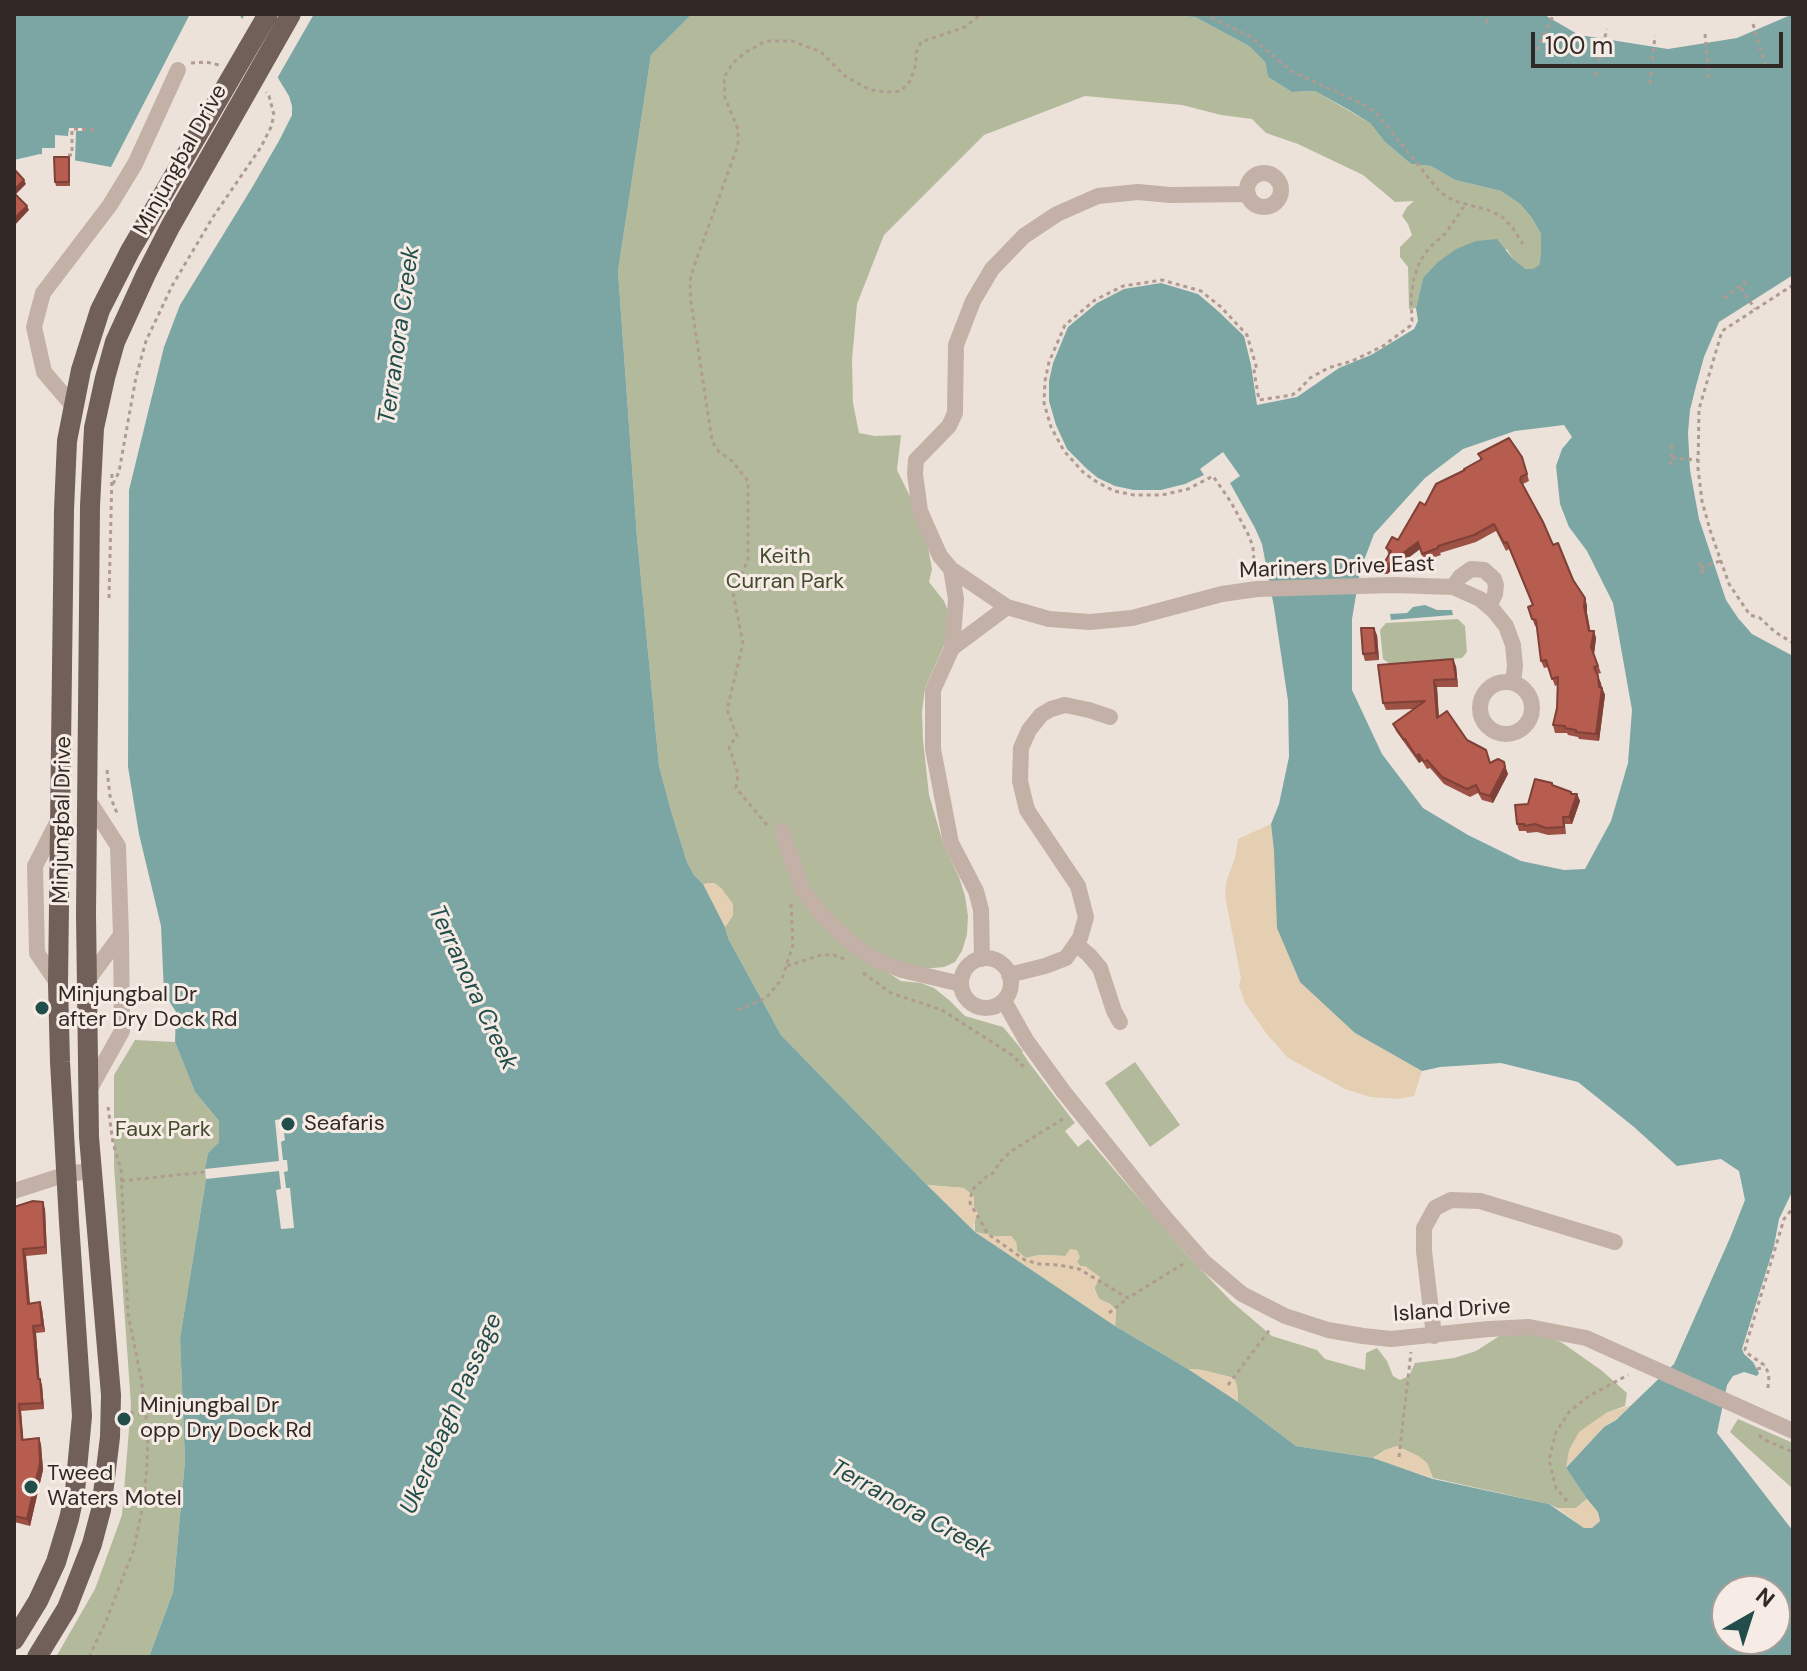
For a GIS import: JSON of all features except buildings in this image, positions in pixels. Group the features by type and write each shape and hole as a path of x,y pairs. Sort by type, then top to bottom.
{"main road":[{"path":"228,104 237,43 253,14"},
{"name":"Minjungbal Drive","path":"37,1657 67,1608 82,1572 101,1510 108,1462 111,1395 90,1171 88,1092 87,798 90,506 94,428 115,342 268,14"},
{"name":"Minjungbal Drive","path":"14,1640 38,1601 56,1562 69,1519 80,1455 82,1416 58,984 67,441 81,370 100,310 130,251 291,14"}],"street":[{"path":"73,406 44,372 34,327 43,293 110,205 135,164 178,70"},
{"path":"982,959 981,910 976,891 951,843 933,749 933,690 952,648 956,599 951,569 940,556 920,511 916,460 949,426 955,413 956,345 973,301 992,269 1024,236 1057,214 1098,196 1138,192 1170,195 1248,194"},
{"name":"Mariners Drive East","path":"951,569 1007,607 1049,619 1090,622 1117,621 1222,594 1257,589 1394,585 1453,587 1480,599 1506,626 1513,645 1513,682"},
{"path":"1453,587 1471,569 1484,570 1496,585 1489,607"},
{"path":"952,648 1007,607"},
{"path":"1009,975 1066,958 1080,938 1086,917 1078,886 1027,810 1020,781 1021,748 1029,730 1041,715 1051,709 1065,705 1110,717"},
{"path":"87,798 118,846 122,1031 88,1092"},
{"path":"782,831 802,889 840,933 874,959 902,970 961,984"},
{"path":"87,981 121,935"},
{"path":"1076,944 1100,968 1120,1022"},
{"path":"982,959 995,960 1009,975 1010,989 1004,1001 989,1008 967,999 961,984 969,965 982,959"},
{"name":"Island Drive","path":"1004,1001 1026,1040 1063,1091 1161,1213 1203,1261 1242,1294 1285,1316 1328,1330 1391,1339 1529,1327 1586,1338 1793,1431"},
{"path":"14,1191 67,1174 90,1171"},
{"path":"1434,1336 1424,1228 1435,1208 1451,1200 1480,1201 1615,1242"}],"path":[{"path":"782,831 767,825 736,788 738,774 729,747 737,736 727,710 743,643 733,593 748,560 748,481 712,441 691,302 693,269 738,145 738,129 725,98 724,77 733,63 766,41 792,41 821,52 845,76 870,90 901,91 910,81 921,42 965,27 981,14"},
{"path":"1204,14 1251,37 1291,71 1367,106 1447,198 1501,216 1523,244"},
{"path":"1486,23 1490,14"},
{"path":"1537,50 1554,14"},
{"path":"1753,24 1766,68"},
{"path":"1595,76 1607,29"},
{"path":"1705,34 1709,80"},
{"path":"1650,84 1655,36"},
{"path":"178,70 189,63 206,62 225,66"},
{"path":"111,487 119,472 146,341 178,276 271,127 274,115 269,96 260,84"},
{"path":"66,161 66,155 72,155 72,129 95,130"},
{"path":"1257,589 1253,547 1248,534 1213,476 1188,489 1162,495 1134,495 1114,491 1097,482 1064,451 1051,427 1044,403 1049,362 1065,325 1095,300 1123,286 1162,280 1201,291 1247,335 1257,370 1254,371 1259,400 1296,394 1316,374 1360,358 1405,332 1412,321 1412,287 1420,261 1446,233 1465,205"},
{"path":"1724,298 1746,282"},
{"path":"1793,285 1724,328 1719,337 1701,402 1698,460 1702,501 1729,584 1750,615 1760,618 1793,643"},
{"path":"1740,287 1755,309"},
{"path":"1671,465 1672,443"},
{"path":"1672,458 1698,460"},
{"path":"1701,568 1720,561"},
{"path":"1699,562 1703,574"},
{"path":"738,1010 766,998 782,979 793,945 791,901 802,889"},
{"path":"787,966 821,955 834,955 849,963"},
{"path":"859,970 891,993 942,1010 1012,1055 1032,1075"},
{"path":"1067,1116 1011,1151 993,1173 972,1190 970,1203 988,1234 1025,1260 1079,1269 1128,1298"},
{"path":"121,1181 205,1172"},
{"path":"1768,1388 1769,1375 1765,1367 1745,1350 1784,1219 1793,1208"},
{"path":"1109,1313 1190,1260"},
{"path":"1228,1385 1276,1322"},
{"path":"1399,1457 1411,1349 1402,1349"},
{"path":"1757,1369 1765,1367"},
{"path":"1567,1501 1556,1488 1549,1460 1556,1432 1570,1411 1589,1396 1635,1372"},
{"path":"127,1413 145,1414"}],"green space":[{"name":"Keith Curran Park","path":"692,14 1177,14 1195,17 1249,46 1265,62 1268,77 1292,92 1315,91 1370,123 1385,142 1411,164 1431,166 1455,180 1501,191 1520,204 1532,218 1541,234 1539,265 1534,269 1526,269 1513,259 1507,249 1423,278 1416,308 1409,309 1408,267 1400,257 1400,247 1412,235 1402,216 1414,201 1395,202 1363,175 1298,144 1266,133 1252,119 1182,105 1085,96 984,135 884,235 857,304 852,360 853,403 859,433 901,435 897,470 924,525 932,569 929,582 944,601 952,621 925,688 923,740 929,795 944,846 965,896 967,934 955,962 944,967 887,972 901,981 934,988 965,1016 1003,1027 1075,1123 1065,1131 1078,1147 1088,1139 1188,1256 1231,1301 1272,1336 1317,1350 1325,1359 1365,1370 1366,1353 1377,1348 1393,1376 1400,1380 1409,1376 1415,1363 1454,1358 1476,1351 1501,1335 1536,1332 1561,1342 1601,1370 1627,1393 1625,1406 1606,1413 1566,1468 1587,1499 1576,1508 1557,1508 1433,1478 1427,1463 1397,1446 1373,1458 1296,1446 1238,1402 1234,1378 1188,1369 1115,1326 1116,1310 1099,1299 1085,1266 1065,1256 1026,1258 1017,1251 1016,1242 1011,1237 975,1232 974,1206 964,1188 927,1185 781,1035 729,940 725,927 733,915 722,889 714,883 703,884 694,875 672,814 659,766 637,537 618,271 651,55"},
{"path":"1458,619 1465,626 1467,652 1462,658 1390,664 1383,659 1380,630 1386,623"},
{"name":"Faux Park","path":"135,1040 175,1042 195,1092 219,1121 219,1142 208,1153 180,1338 185,1461 173,1592 149,1657 56,1657 95,1589 122,1515 131,1405 114,1166 114,1075"},
{"path":"1135,1062 1180,1125 1150,1147 1105,1083"},
{"path":"1738,1419 1793,1443 1793,1489 1730,1432"}],"sand":[{"path":"1271,824 1274,851 1355,1033 1422,1071 1414,1096 1398,1099 1370,1097 1345,1089 1288,1058 1245,1003 1239,986 1241,978 1225,896 1226,882 1238,839"},
{"path":"714,883 733,904 733,915 725,927 703,884"},
{"path":"927,1185 964,1188 974,1196 978,1214 973,1225 975,1232"},
{"path":"975,1232 1011,1236 1016,1242 1017,1251 1026,1258 1065,1256 1070,1249 1077,1250 1080,1266 1085,1266 1100,1277 1094,1289 1099,1299 1116,1311 1115,1326"},
{"path":"1188,1369 1234,1378 1238,1402"},
{"path":"1632,1405 1604,1427 1566,1468 1569,1450 1579,1432 1606,1413"},
{"path":"1397,1446 1427,1463 1433,1478 1373,1459"},
{"path":"1587,1499 1598,1512 1600,1521 1592,1528 1584,1528 1557,1508 1576,1508"}],"water":[{"path":"14,14 190,14 111,167 40,154 14,160"},
{"path":"239,14 692,14 651,55 618,271 637,537 659,766 672,814 687,862 703,884 729,940 781,1035 975,1232 1115,1326 1238,1402 1296,1446 1373,1458 1433,1479 1549,1504 1584,1528 1592,1528 1600,1521 1598,1512 1566,1468 1604,1427 1616,1420 1674,1364 1745,1200 1739,1171 1721,1159 1677,1166 1578,1082 1501,1063 1422,1071 1355,1033 1300,982 1277,928 1271,824 1279,804 1289,757 1288,701 1262,544 1230,483 1240,476 1223,452 1200,469 1204,475 1161,490 1134,490 1098,478 1067,449 1049,401 1049,381 1068,327 1097,303 1124,289 1161,283 1198,294 1244,336 1257,405 1297,397 1339,368 1371,355 1414,329 1418,321 1416,308 1423,278 1456,249 1476,241 1497,239 1526,269 1539,265 1541,234 1520,204 1501,191 1455,180 1431,166 1411,164 1385,142 1370,123 1315,91 1292,92 1268,77 1265,62 1249,46 1195,17 1177,14 1543,14 1579,35 1668,49 1737,38 1793,14 1793,275 1719,322 1704,357 1690,410 1688,433 1690,470 1699,519 1726,600 1752,634 1793,656 1793,1190 1779,1219 1774,1246 1742,1349 1759,1373 1757,1376 1744,1372 1733,1376 1727,1385 1717,1433 1793,1531 1793,1657 149,1657 173,1592 185,1461 180,1338 206,1179 205,1169 208,1153 219,1142 219,1121 195,1092 175,1042 176,1012 164,993 161,926 139,834 128,767 129,490 164,347 180,305 280,139 292,115 292,106","holes":["1564,425 1572,437 1562,449 1556,466 1560,504 1569,527 1587,551 1613,603 1632,710 1628,763 1611,821 1585,869 1564,870 1521,861 1423,808 1382,754 1352,690 1352,619 1360,571 1374,534 1425,478 1463,449 1515,431"]},
{"path":"1425,605 1437,610 1452,610 1453,615 1391,620 1390,614 1407,613 1413,607"}],"pier":[{"path":"245,14 314,14 275,82 240,23"},
{"path":"69,128 86,128 86,131 76,131 75,161 42,159 42,148 55,148 55,135 68,136"},
{"path":"282,1119 285,1140 281,1142 283,1160 287,1160 288,1171 284,1172 286,1188 290,1188 294,1228 281,1229 276,1190 281,1189 279,1171 206,1179 205,1169 279,1161 275,1120"}],"place":[{"name":"Minjungbal Dr after Dry Dock Rd","path":"42,1008"},
{"name":"Seafaris","path":"288,1124"},
{"name":"Minjungbal Dr opp Dry Dock Rd","path":"124,1419"},
{"name":"Tweed Waters Motel","path":"31,1487"}],"water label":[{"name":"Terranora Creek","path":"400,335"},
{"name":"Terranora Creek","path":"472,988"},
{"name":"Ukerebagh Passage","path":"452,1414"},
{"name":"Terranora Creek","path":"910,1510"}]}
